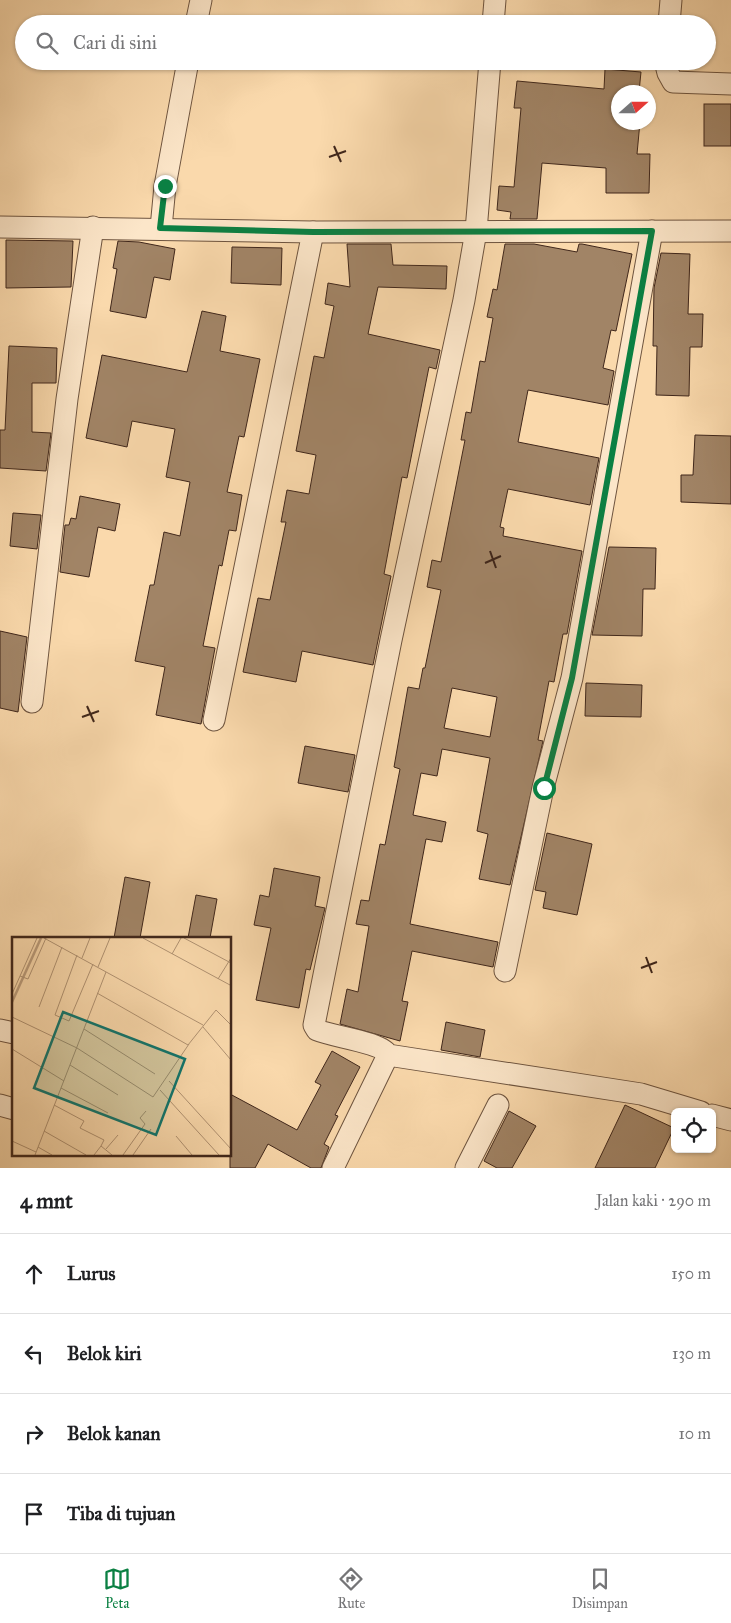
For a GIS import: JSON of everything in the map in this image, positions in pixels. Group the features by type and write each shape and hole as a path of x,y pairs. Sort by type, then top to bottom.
{"street":[{"path":"198,15 201,0"},
{"path":"494,15 495,0"},
{"path":"670,15 671,0"},
{"path":"160,228 165,186 186,70"},
{"path":"489,70 476,231 464,300 391,640 314,1025 317,1030 382,1048 388,1055 641,1094 688,1108"},
{"path":"667,70 673,82 731,84"},
{"path":"0,227 160,228 313,232 731,230"},
{"path":"32,702 67,399 94,227"},
{"path":"505,971 544,788 572,678 652,231"},
{"path":"214,720 313,232"},
{"path":"333,1168 388,1055"},
{"path":"466,1168 498,1106"},
{"path":"716,1116 731,1120"}],"building":[{"path":"605,70 641,72 640,85 611,85 611,130 639,130 637,154 650,154 649,193 606,193 606,168 542,163 537,219 510,219 511,212 497,210 499,186 514,187 521,108 514,108 517,81 604,89"},
{"path":"704,104 731,104 731,146 704,146"},
{"path":"6,240 73,241 71,287 6,288"},
{"path":"118,241 139,242 175,249 170,280 154,277 146,318 110,311 117,269 113,268"},
{"path":"347,244 391,244 393,265 447,266 446,289 378,287 368,334 440,350 436,369 429,367 407,478 402,477 384,574 391,576 373,665 302,651 296,682 243,672 258,598 270,600 286,522 281,522 287,490 309,494 316,455 296,451 314,356 324,358 334,306 325,304 328,283 350,287"},
{"path":"505,244 534,244 577,252 579,244 582,244 632,254 616,331 611,330 603,368 614,371 608,405 528,390 518,442 599,458 590,505 508,489 500,527 504,528 503,536 582,551 567,634 563,634 554,682 549,681 538,740 543,741 510,885 479,879 488,834 477,831 490,758 442,749 437,776 421,773 413,815 446,822 442,842 426,839 410,924 498,942 493,967 412,951 402,1001 408,1002 400,1041 340,1024 347,989 358,992 369,926 356,924 361,900 369,901 380,844 385,845 400,769 394,767 408,687 419,689 423,668 425,668 441,590 427,587 432,560 441,562 465,440 461,440 466,412 471,413 480,361 485,362 493,318 487,317 493,289 497,290","holes":["452,688 497,697 490,737 444,728"]},
{"path":"232,247 282,248 281,285 231,283"},
{"path":"661,253 690,254 688,314 703,314 702,347 690,347 689,396 656,395 657,346 653,346 654,288"},
{"path":"202,311 226,316 220,351 260,359 244,437 239,436 227,492 242,495 236,531 229,530 222,566 219,565 203,646 215,648 201,724 156,715 165,667 135,661 150,585 154,585 164,532 180,536 190,482 166,477 175,429 132,421 127,447 86,438 102,355 187,372"},
{"path":"9,346 57,348 56,383 32,383 32,432 51,433 46,471 0,468 0,430 5,430"},
{"path":"695,435 731,436 731,504 681,502 681,475 693,475"},
{"path":"80,496 120,504 115,531 98,527 89,577 60,572 65,525 69,525 71,518 76,519"},
{"path":"13,513 41,515 37,549 10,546"},
{"path":"609,547 656,548 655,589 643,589 642,636 592,635"},
{"path":"0,631 27,637 18,712 0,708"},
{"path":"586,683 642,685 641,717 585,716"},
{"path":"305,746 355,755 348,792 298,783"},
{"path":"547,833 592,844 577,915 543,908 546,892 535,890"},
{"path":"274,868 320,877 315,906 325,908 310,970 306,969 299,1008 256,1000 271,928 254,925 260,895 269,897"},
{"path":"125,877 150,882 140,937 114,937"},
{"path":"196,895 217,899 210,937 188,937"},
{"path":"446,1022 485,1030 480,1057 441,1050"},
{"path":"332,1051 360,1067 335,1115 338,1116 324,1144 329,1147 321,1168 311,1168 268,1144 255,1168 230,1168 231,1095 297,1130 321,1085 315,1082"},
{"path":"625,1105 671,1127 671,1134 655,1168 595,1168"},
{"path":"509,1111 536,1126 512,1168 497,1168 484,1161"}],"route":[{"path":"165,186 160,228 313,232 652,231 572,678 544,788"}]}
